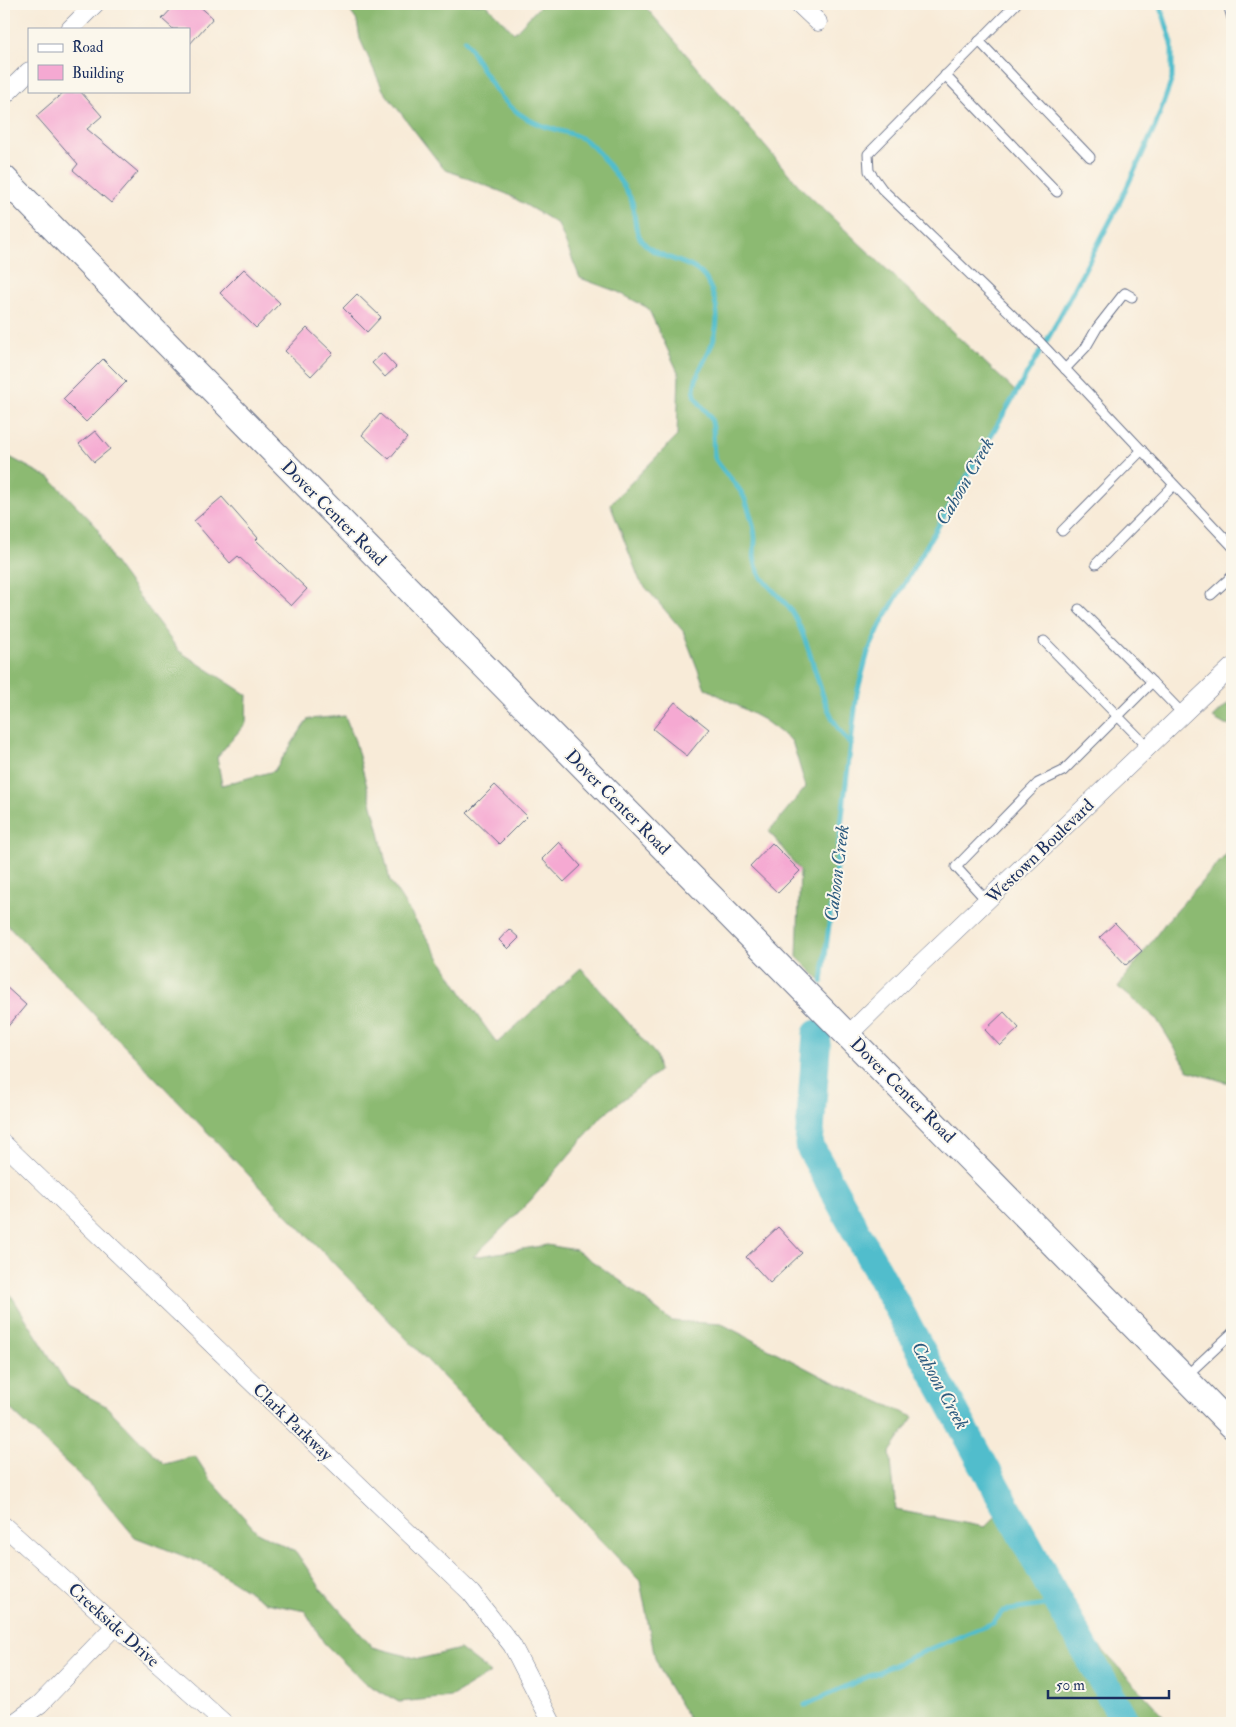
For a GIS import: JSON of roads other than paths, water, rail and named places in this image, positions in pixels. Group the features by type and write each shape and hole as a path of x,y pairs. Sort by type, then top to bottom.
{"street":[{"path":"71,28 95,4"},
{"path":"799,4 818,22"},
{"path":"4,96 28,72"},
{"name":"Dover Center Road","path":"4,178 1232,1426"},
{"name":"Westown Boulevard","path":"848,1035 1232,667"},
{"name":"Clark Parkway","path":"4,1144 471,1593 512,1645 552,1723"},
{"name":"Creekside Drive","path":"4,1526 224,1723"},
{"path":"14,1723 40,1704 115,1626"}],"lane":[{"path":"1016,4 868,154 869,171 882,189 1037,339 1232,546"},
{"path":"1228,4 1232,18"},
{"path":"979,42 1090,157"},
{"path":"946,75 1057,192"},
{"path":"1065,369 1086,347 1097,328 1122,296 1125,293 1132,297"},
{"path":"1062,531 1142,450"},
{"path":"1096,564 1174,485"},
{"path":"1211,595 1232,576"},
{"path":"1078,609 1183,714"},
{"path":"1044,641 1148,747"},
{"path":"987,900 956,867 1038,783 1063,771 1152,682"},
{"path":"1184,1377 1232,1333"}],"waterway":[{"name":"Cahoon Creek","path":"822,982 857,693 868,652 882,622 1051,333 1117,208 1155,127 1172,79 1172,43 1160,4"},
{"path":"465,40 495,89 513,109 538,124 572,134 591,145 614,172 630,196 636,229 644,243 658,253 694,268 707,281 714,299 717,317 712,344 696,379 694,389 696,398 711,419 715,458 744,497 755,534 754,556 757,569 795,617 809,650 824,700 840,731 851,745"},
{"name":"Cahoon Creek","path":"817,1034 809,1145 1126,1723"},
{"path":"805,1705 927,1650 993,1623 1003,1611 1059,1603"}]}
